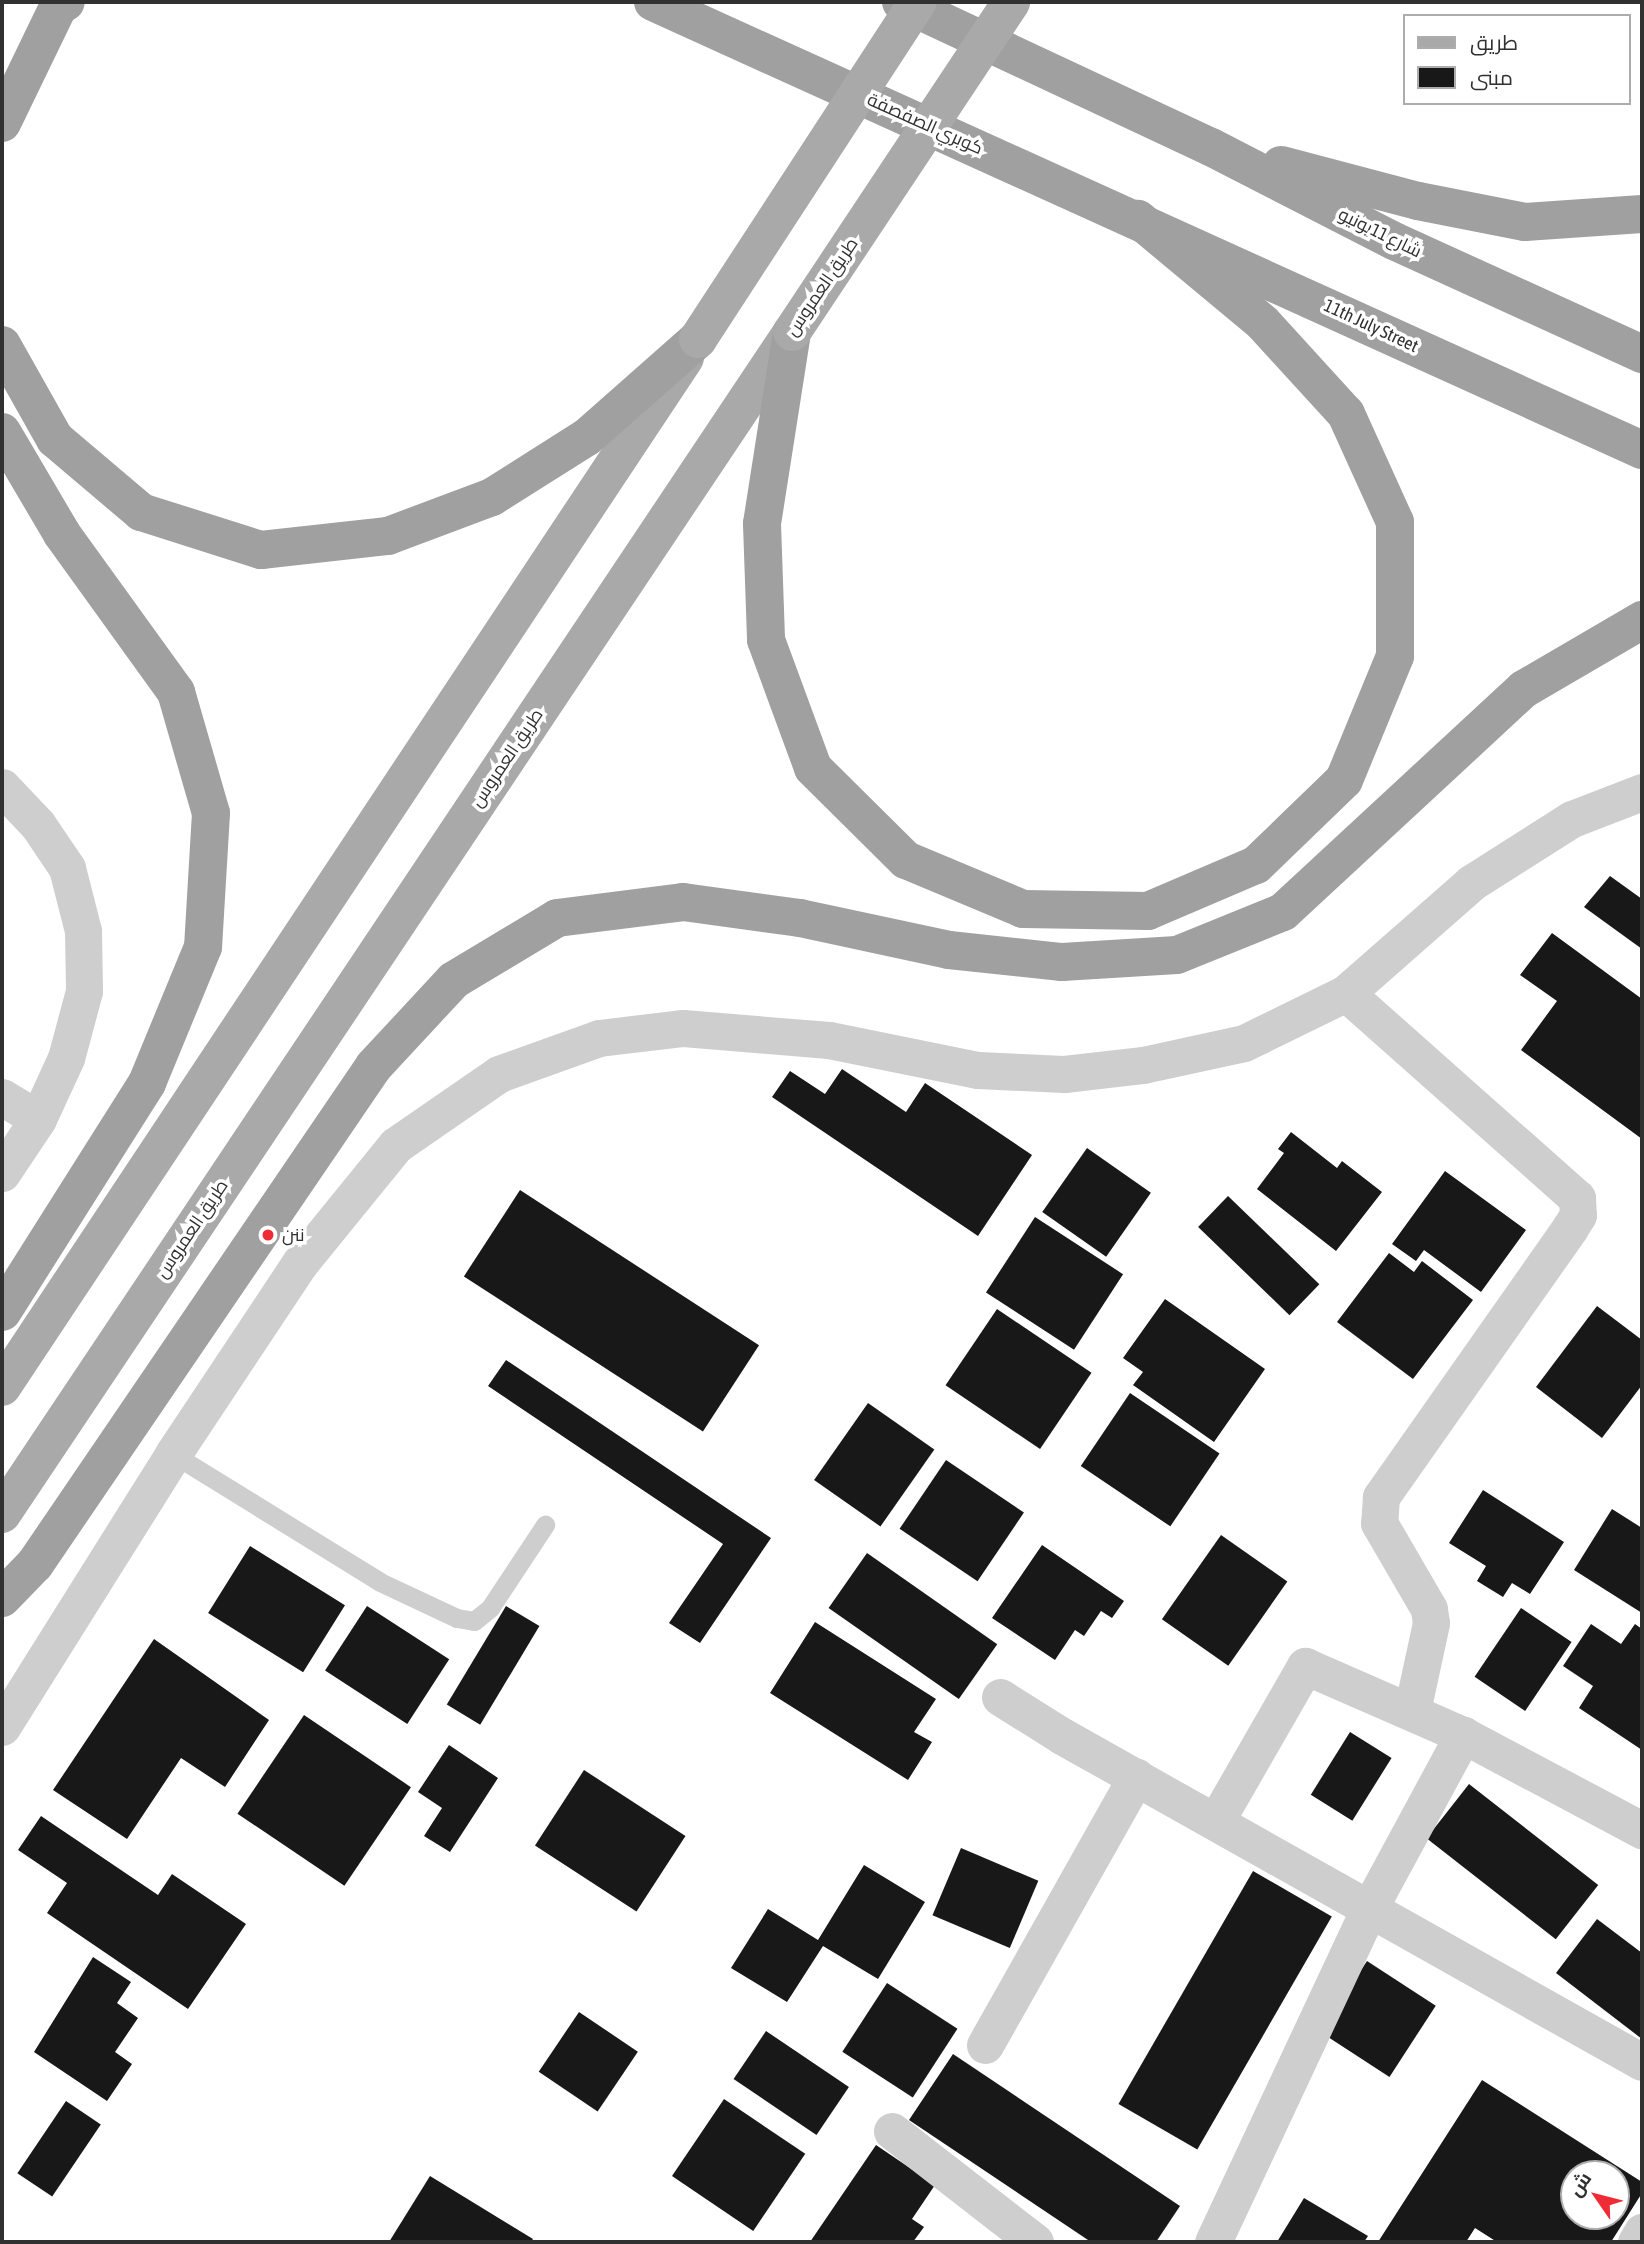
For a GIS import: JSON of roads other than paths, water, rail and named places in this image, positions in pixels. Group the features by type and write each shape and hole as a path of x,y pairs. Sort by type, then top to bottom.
{"highway":[{"path":"2,123 58,7 66,2"},
{"name":"كوبري الصفصفة","path":"653,2 1099,201"},
{"name":"شارع 11يونيو","path":"901,2 1211,147 1394,241 1642,354"},
{"path":"1211,147 1418,201 1525,222 1642,214"},
{"name":"11th July Street","path":"1099,201 1642,450"},
{"path":"792,332 762,524 766,640 813,768 906,860 917,865 1023,909 1148,911 1256,865 1344,780 1395,656 1395,522 1346,414 1264,323 1138,219"},
{"path":"2,345 55,439 141,512 261,550 388,536 492,497 587,437 698,339"},
{"path":"2,432 62,534 176,692 211,813 203,947 147,1083 2,1312"},
{"path":"2,1598 35,1564 374,1066 454,980 557,918 682,902 800,918 961,951 1062,961 1177,955 1283,912 1524,689 1642,620"}],"main road":[{"path":"2,1387 698,339 918,2"},
{"name":"طريق العمروس","path":"2,1514 1011,2"}],"street":[{"path":"2,787 38,825 66,868 83,931 84,991 66,1058 38,1119 2,1173"},
{"path":"2,1727 173,1454 300,1263 396,1145 499,1074 598,1038 684,1028 829,1040 978,1070 1064,1074 1143,1065 1244,1043 1346,993 1471,883 1572,819 1642,792"},
{"path":"1346,993 1577,1198 1578,1215 1570,1228 1381,1497 1379,1523 1429,1609 1431,1623 1412,1711"},
{"path":"2,1097 38,1119"},
{"path":"1216,1821 1305,1666 1463,1735 1642,1830"},
{"path":"1000,1697 1136,1777 1642,2062"},
{"path":"1213,2242 1370,1907 1463,1735"},
{"path":"985,2045 1136,1777"},
{"path":"892,2131 1035,2242"},
{"path":"1636,2242 1642,2232"}],"lane":[{"path":"173,1454 380,1581 457,1618 474,1620 490,1608 545,1525"}],"place":[{"name":"ننن","path":"268,1235"}]}
